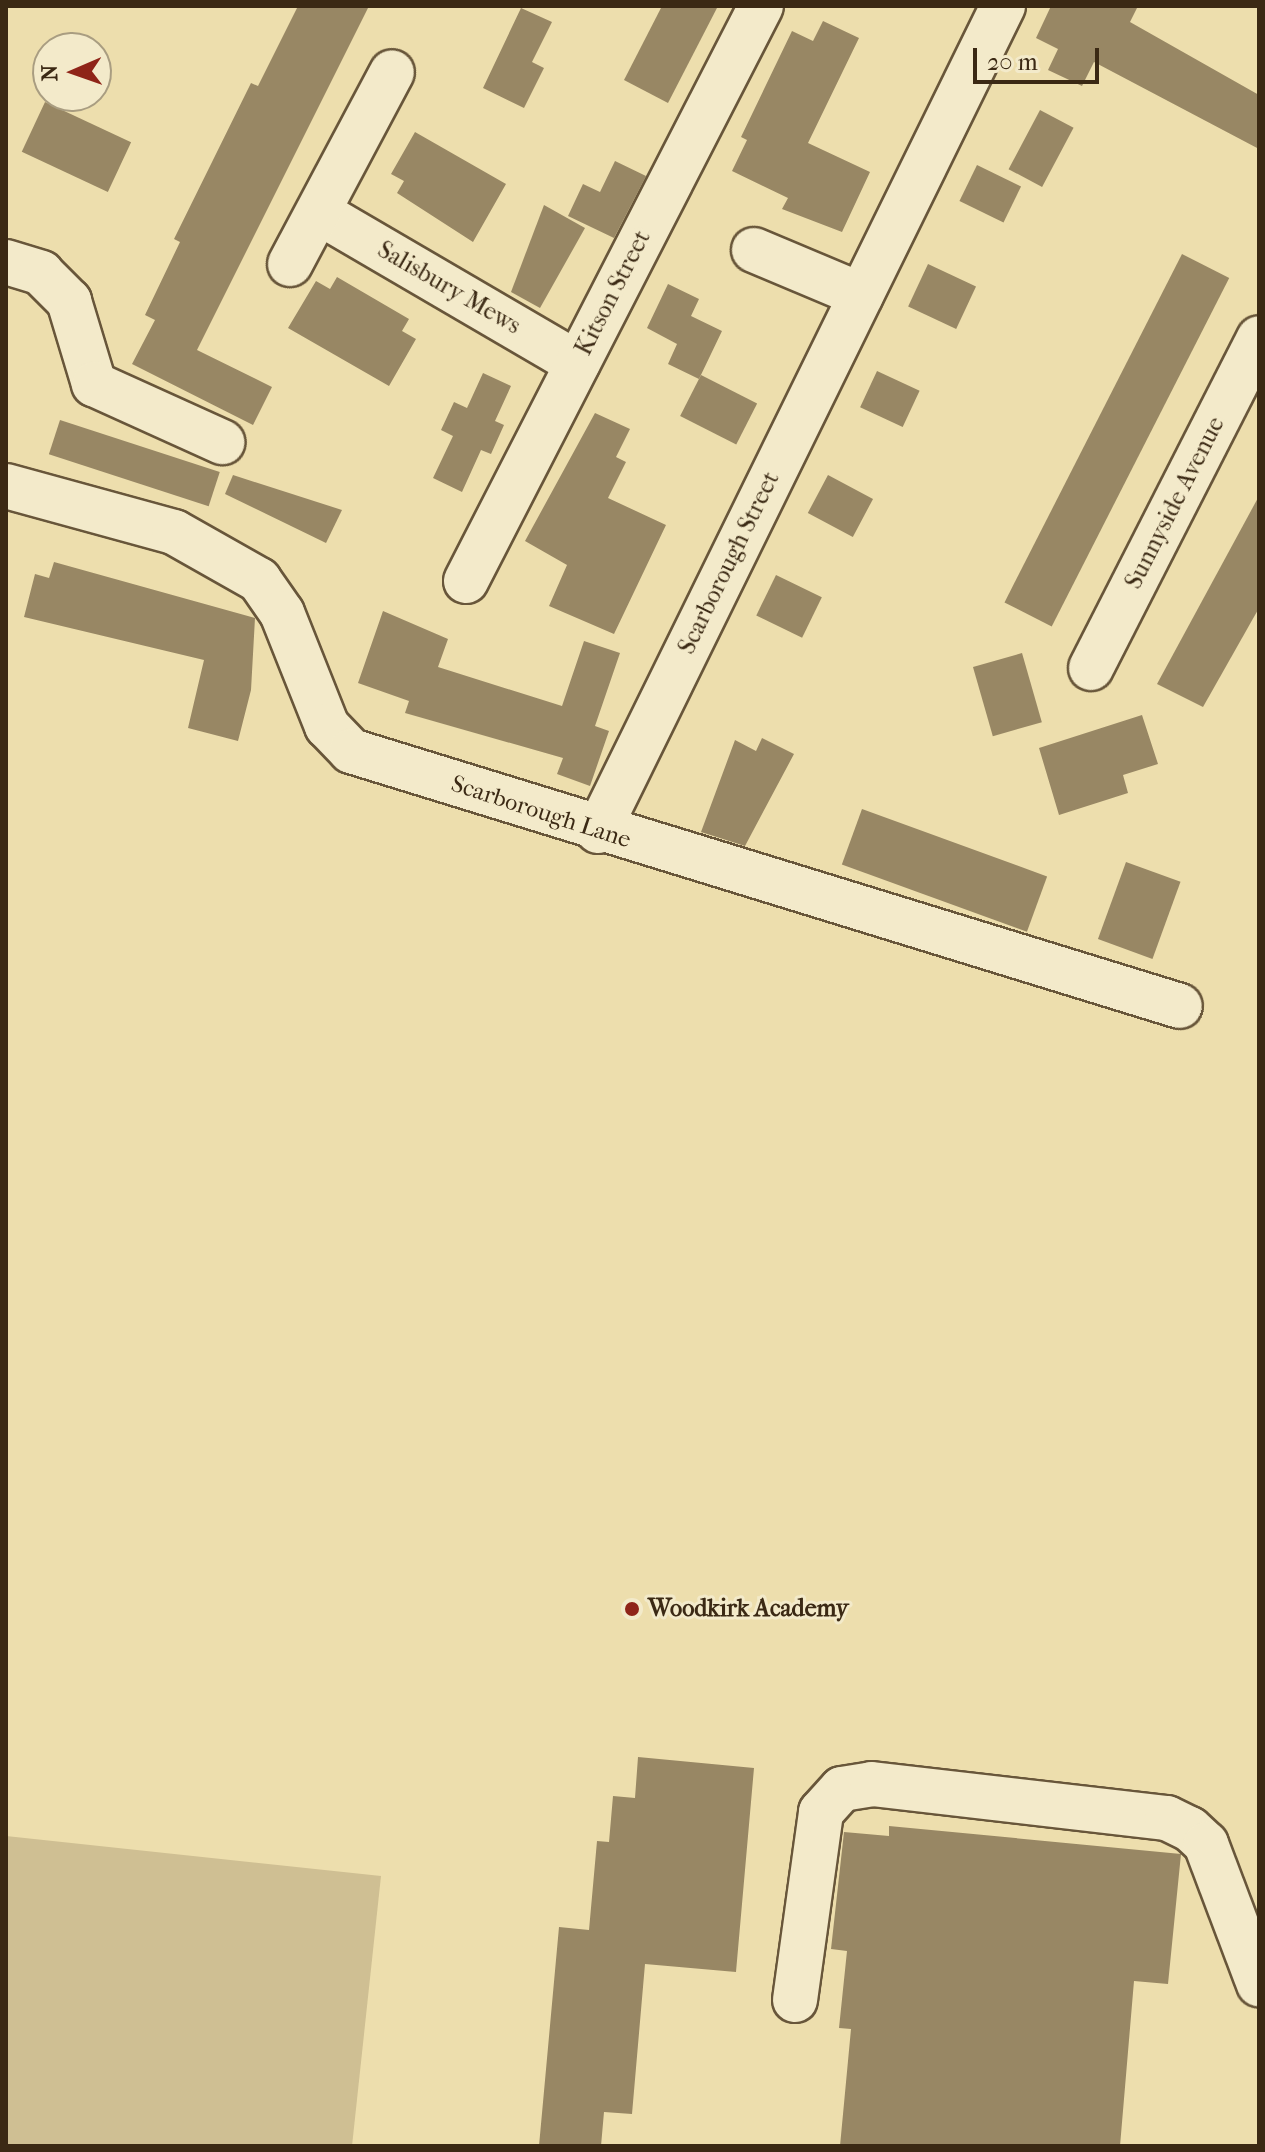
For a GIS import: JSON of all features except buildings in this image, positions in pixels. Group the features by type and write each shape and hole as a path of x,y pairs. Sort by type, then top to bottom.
{"street":[{"name":"Kitson Street","path":"466,581 761,6"},
{"name":"Scarborough Street","path":"598,831 1003,6"},
{"path":"290,264 320,213 392,72"},
{"name":"Salisbury Mews","path":"320,213 577,363"},
{"path":"754,250 861,295"},
{"path":"24,268 69,301 94,384 222,442"},
{"name":"Sunnyside Avenue","path":"1091,668 1259,338"},
{"name":"Scarborough Lane","path":"6,486 174,532 259,580 282,613 327,726 351,751 598,831 1180,1006"},
{"path":"795,2000 821,1812 842,1789 872,1784 1167,1818 1190,1829 1206,1844 1259,1984"}],"shaded area":[{"path":"6,1836 381,1876 352,2146 6,2146"}],"place":[{"name":"Woodkirk Academy","path":"632,1609"}]}
